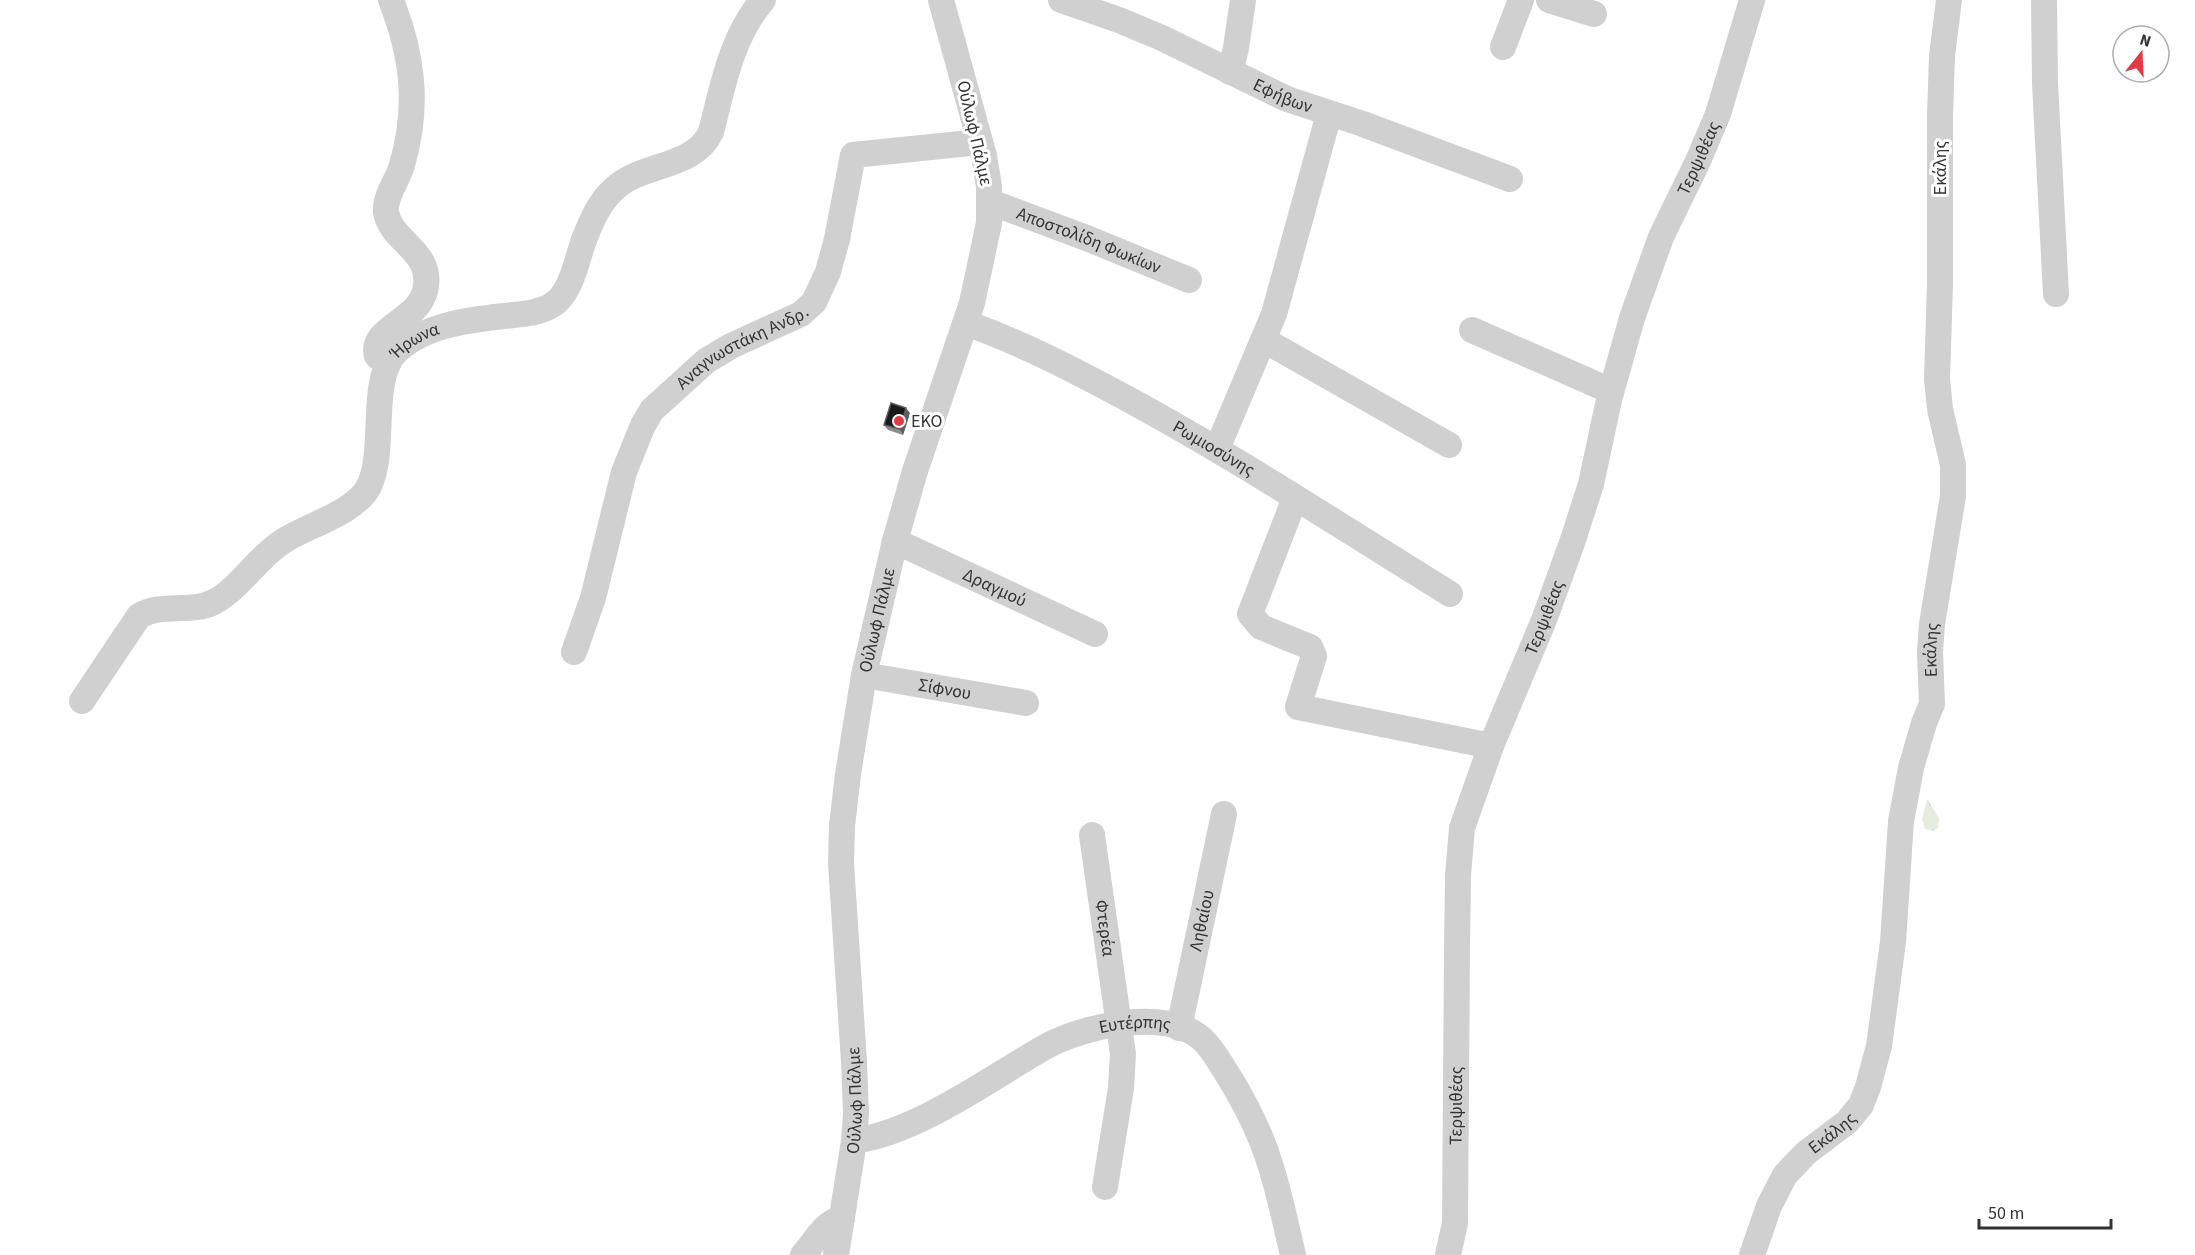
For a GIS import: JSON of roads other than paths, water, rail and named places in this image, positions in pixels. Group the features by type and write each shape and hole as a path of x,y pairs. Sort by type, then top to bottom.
{"street":[{"path":"388,364 377,356 378,340 416,310 423,298 427,282 420,259 393,227 386,212 402,165 413,99 409,59 391,0"},
{"name":"Ήρωνα","path":"82,701 139,616 152,609 195,607 214,602 283,541 336,514 364,494 375,469 382,390 388,364 402,346 441,328 476,319 533,312 557,302 568,283 596,212 614,189 636,175 684,158 705,143 711,132 734,49 763,0"},
{"name":"Ούλωφ Πάλμε","path":"836,1255 854,1141 855,1071 841,862 845,798 864,675 895,541 915,471 966,323 985,248 990,202 988,176 980,142 941,0"},
{"name":"Εφήβων","path":"1061,0 1145,31 1287,99 1363,124 1510,180"},
{"path":"1230,72 1243,0"},
{"path":"1503,47 1521,0"},
{"path":"1549,0 1594,14"},
{"name":"Τερψιθέας","path":"1448,1255 1455,1223 1456,961 1460,850 1465,818 1491,746 1544,620 1585,506 1611,391 1632,318 1651,263 1698,161 1721,104 1752,0"},
{"name":"Εκάλης","path":"1752,1255 1769,1206 1785,1175 1806,1153 1847,1122 1861,1105 1879,1046 1893,942 1901,821 1913,761 1932,704 1930,652 1932,624 1953,496 1953,465 1940,409 1937,379 1940,284 1940,115 1942,56 1949,0"},
{"path":"2044,0 2045,83 2056,294"},
{"path":"1217,448 1264,340 1277,303 1329,114"},
{"name":"Αναγνωστάκη Ανδρ.","path":"574,652 593,598 624,472 643,425 652,410 706,361 731,346 801,314 814,302 828,272 837,239 853,155 980,142"},
{"name":"Αποστολίδη Φωκίων","path":"990,202 1189,280"},
{"name":"Ρωμιοσύνης","path":"966,323 1048,357 1217,448 1450,594"},
{"path":"1472,330 1611,391"},
{"path":"1264,340 1449,445"},
{"path":"1296,498 1250,614 1261,627 1310,647 1314,656 1298,707 1491,746"},
{"name":"Δραγμού","path":"895,541 1095,634"},
{"name":"Σίφνου","path":"864,675 1026,703"},
{"name":"Ληθαίου","path":"1179,1028 1224,814"},
{"name":"Φτερέα","path":"1092,835 1119,1023 1123,1070 1106,1186"},
{"name":"Ευτέρπης","path":"854,1141 882,1136 928,1114 1056,1041 1097,1027 1119,1023 1154,1023 1179,1028 1205,1042 1231,1080 1252,1118 1267,1154 1293,1255"},
{"path":"802,1255 827,1225 842,1218"}],"place":[{"name":"EKO","path":"899,421"}]}
